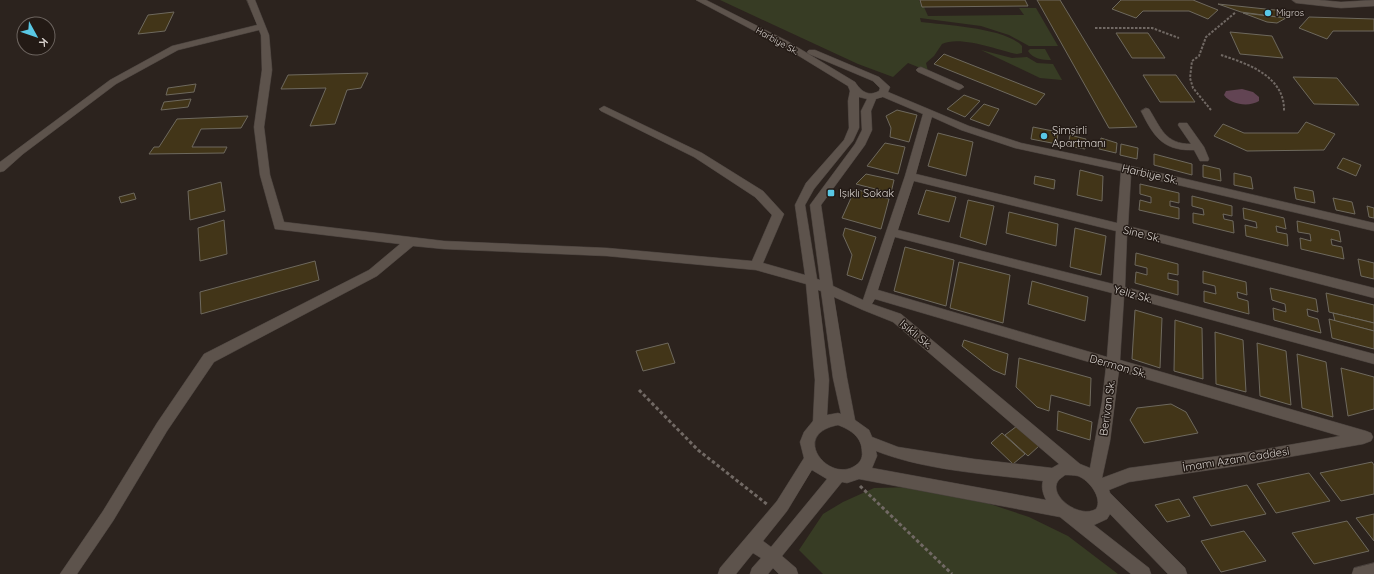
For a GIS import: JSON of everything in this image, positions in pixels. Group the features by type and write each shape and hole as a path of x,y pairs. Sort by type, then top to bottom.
{"street":[{"path":"251,0 265,36 267,70 259,127 265,175 279,226 444,245 607,252 756,266 811,281 867,307 910,176 928,113"},
{"name":"Harbiye Sk.","path":"700,0 784,43 863,95 878,94 965,128 1019,146 1126,169 1374,227"},
{"path":"1296,0 1341,4 1374,3"},
{"path":"0,168 19,152 113,82 175,48 262,27"},
{"path":"784,43 834,61 871,77 883,84 885,87 866,111 867,130 860,144 822,193 816,205 840,378 848,422"},
{"path":"921,70 959,87"},
{"path":"820,424 822,380 811,281 800,205 802,197 848,141 854,128 853,101 854,88 857,79 871,77"},
{"path":"604,109 698,155 759,194 778,214 756,266"},
{"path":"1146,111 1157,133 1165,140 1186,148 1199,147"},
{"path":"1183,125 1199,147 1204,159"},
{"name":"Berivan Sk.","path":"1100,488 1101,454 1113,364 1120,290 1121,228 1126,169"},
{"name":"Sine Sk.","path":"910,176 1374,293"},
{"name":"Yeliz Sk.","path":"891,232 1120,290 1374,359"},
{"path":"68,574 108,516 162,428 209,358 373,273 411,242"},
{"name":"Derman Sk.","path":"871,292 1113,364 1370,436"},
{"name":"Işıklı Sk.","path":"867,307 897,318 1078,470"},
{"path":"758,574 848,475 865,467 869,459 871,450 869,442 861,430 848,422 838,419 828,420 814,429 808,442 812,458 818,466 828,472 848,475 970,492 1065,512 1083,519 1096,518 1102,513 1105,506 1100,488"},
{"name":"İmamı Azam Caddesi","path":"1100,488 1129,475 1249,458 1370,436"},
{"path":"869,442 898,452 974,466 1053,475"},
{"path":"726,574 777,512 812,458"},
{"path":"1143,574 1065,512 1051,496 1049,488 1053,475 1063,469 1078,470 1086,473 1178,574"},
{"path":"752,542 772,557 790,574"},
{"path":"1360,574 1374,571"}],"path":[{"path":"1211,110 1209,106 1202,101 1190,82 1190,67 1192,61 1199,56 1206,36 1236,12"},
{"path":"1095,28 1152,28 1179,38"},
{"path":"1221,55 1242,62 1258,70 1271,80 1283,96 1285,106 1284,111"},
{"path":"639,390 698,450 777,512"},
{"path":"848,475 952,574"}],"green space":[{"path":"720,0 919,0 928,16 1024,15 1019,8 1036,8 1058,46 1029,46 1009,35 981,26 920,18 921,22 974,28 1003,35 1022,46 1022,53 1017,54 969,42 950,42 942,44 934,56 926,63 928,71 908,63 893,77 858,64"},
{"path":"1030,49 1045,49 1051,60 1035,57 1028,51"},
{"path":"981,50 1012,58 1027,57 1037,63 1053,64 1062,80 1040,78"},
{"path":"916,487 960,494 1029,517 1068,536 1118,574 823,574 799,550 823,514 843,502 874,488"}],"shaded area":[{"path":"1242,89 1253,92 1259,97 1259,101 1250,104 1240,104 1231,101 1224,95 1226,91"}],"building":[{"path":"920,0 1025,0 1028,6 922,7"},
{"path":"1037,0 1060,0 1137,127 1109,128"},
{"path":"1121,0 1193,0 1218,10 1208,19 1189,11 1143,11 1136,18 1112,9"},
{"path":"1218,4 1294,12 1285,18 1241,12"},
{"path":"174,12 165,31 138,34 148,15"},
{"path":"1243,13 1286,18 1277,23 1267,22"},
{"path":"1309,17 1374,19 1374,31 1333,31 1327,39 1299,28"},
{"path":"1230,32 1272,36 1283,58 1240,54"},
{"path":"1116,33 1148,33 1165,58 1132,58"},
{"path":"944,54 1045,94 1036,105 934,64"},
{"path":"368,73 361,88 347,90 335,124 310,126 326,88 281,89 288,75"},
{"path":"1143,75 1176,75 1195,102 1160,102"},
{"path":"1293,77 1337,78 1359,105 1314,104"},
{"path":"196,84 194,92 166,95 168,88"},
{"path":"964,95 980,101 965,117 947,109"},
{"path":"191,99 188,107 161,110 164,102"},
{"path":"984,104 999,109 989,126 970,119"},
{"path":"897,110 917,115 909,142 890,137 891,128 886,116"},
{"path":"248,116 241,128 201,129 192,147 227,147 224,153 149,154 154,147 159,147 177,119"},
{"path":"1306,122 1335,134 1324,150 1247,151 1214,136 1223,124 1244,133 1298,133"},
{"name":"Şimşirli Apartmanı","path":"1033,127 1058,132 1057,144 1031,139"},
{"path":"938,133 973,142 966,176 928,166"},
{"path":"1070,135 1086,139 1085,149 1068,146"},
{"path":"1101,138 1117,143 1116,153 1099,149"},
{"path":"885,143 905,147 898,174 867,166"},
{"path":"1121,144 1138,148 1137,159 1120,155"},
{"path":"1154,154 1192,164 1192,175 1154,165"},
{"path":"1343,158 1361,165 1356,176 1337,168"},
{"path":"1203,165 1220,169 1221,181 1203,177"},
{"path":"1080,170 1103,176 1102,201 1077,195"},
{"path":"1234,173 1251,177 1253,189 1234,185"},
{"path":"866,174 894,180 891,193 856,184"},
{"path":"1035,176 1055,180 1054,189 1034,184"},
{"path":"221,182 225,211 190,220 188,191"},
{"path":"1140,184 1179,193 1179,203 1170,201 1170,206 1179,208 1179,219 1139,210 1140,200 1151,203 1151,197 1140,194"},
{"path":"1294,187 1313,191 1315,203 1296,199"},
{"path":"855,189 889,199 881,229 842,218"},
{"path":"926,190 956,197 949,222 918,214"},
{"path":"134,193 136,199 121,203 119,197"},
{"path":"1192,196 1232,206 1232,216 1223,214 1224,219 1233,221 1234,233 1193,223 1193,213 1204,215 1203,209 1192,206"},
{"path":"1333,198 1352,202 1355,214 1336,210"},
{"path":"968,200 994,206 986,245 960,237"},
{"path":"1367,206 1374,208 1374,218 1369,217"},
{"path":"1243,208 1284,218 1286,229 1276,226 1277,232 1287,234 1288,246 1246,236 1245,225 1257,228 1256,222 1244,219"},
{"path":"1009,212 1058,224 1056,246 1006,233"},
{"path":"224,220 227,254 200,261 198,228"},
{"path":"1297,221 1339,231 1341,242 1331,239 1332,245 1342,247 1344,259 1301,249 1300,238 1311,241 1310,234 1298,232"},
{"path":"845,228 876,237 862,280 847,275 852,255 843,235"},
{"path":"1075,228 1106,236 1101,275 1070,267"},
{"path":"905,247 954,260 946,306 894,291"},
{"path":"1136,253 1178,264 1178,275 1168,273 1168,279 1178,281 1178,295 1135,283 1136,272 1147,275 1147,268 1135,265"},
{"path":"1358,259 1374,263 1374,279 1361,276"},
{"path":"315,261 319,280 201,314 200,292"},
{"path":"959,262 1010,275 1003,323 950,308"},
{"path":"1203,271 1246,282 1247,295 1237,292 1238,298 1248,301 1249,314 1204,302 1204,291 1216,294 1215,286 1203,283"},
{"path":"1032,281 1088,297 1085,321 1028,304"},
{"path":"1270,288 1316,299 1318,312 1307,309 1308,316 1318,319 1321,333 1274,320 1273,308 1286,312 1285,304 1272,300"},
{"path":"1326,293 1374,305 1374,323 1329,312"},
{"path":"1135,310 1162,318 1160,368 1132,359"},
{"path":"1333,313 1374,323 1374,331 1335,321"},
{"path":"1329,319 1374,331 1374,349 1332,338"},
{"path":"1175,320 1202,328 1203,379 1174,371"},
{"path":"1215,332 1243,340 1246,392 1216,384"},
{"path":"964,340 1008,354 1005,375 993,370 962,346"},
{"path":"668,343 675,363 643,371 636,351"},
{"path":"1257,343 1286,351 1291,405 1260,396"},
{"path":"1297,354 1326,362 1333,417 1302,408"},
{"path":"1019,358 1091,378 1090,406 1051,395 1049,411 1037,407 1016,387"},
{"path":"1341,368 1374,377 1374,409 1348,416"},
{"path":"1171,404 1186,412 1198,433 1144,443 1130,420 1137,408"},
{"path":"1058,411 1092,422 1090,440 1057,430"},
{"path":"1017,426 1039,446 1028,456 1005,435"},
{"path":"1002,433 1025,454 1013,464 991,443"},
{"path":"1372,462 1374,465 1374,494 1341,501 1320,473"},
{"path":"1309,473 1330,501 1276,513 1257,484"},
{"path":"1247,485 1266,514 1211,526 1193,497"},
{"path":"1179,499 1190,516 1167,522 1155,505"},
{"path":"1374,514 1374,541 1356,518"},
{"path":"1347,521 1369,551 1314,564 1292,533"},
{"path":"1244,531 1266,561 1221,572 1201,541"}],"place":[{"name":"Migros","path":"1268,13"},
{"name":"Şimşirli Apartmanı","path":"1044,136"},
{"name":"Işıklı Sokak","path":"831,193"}]}
